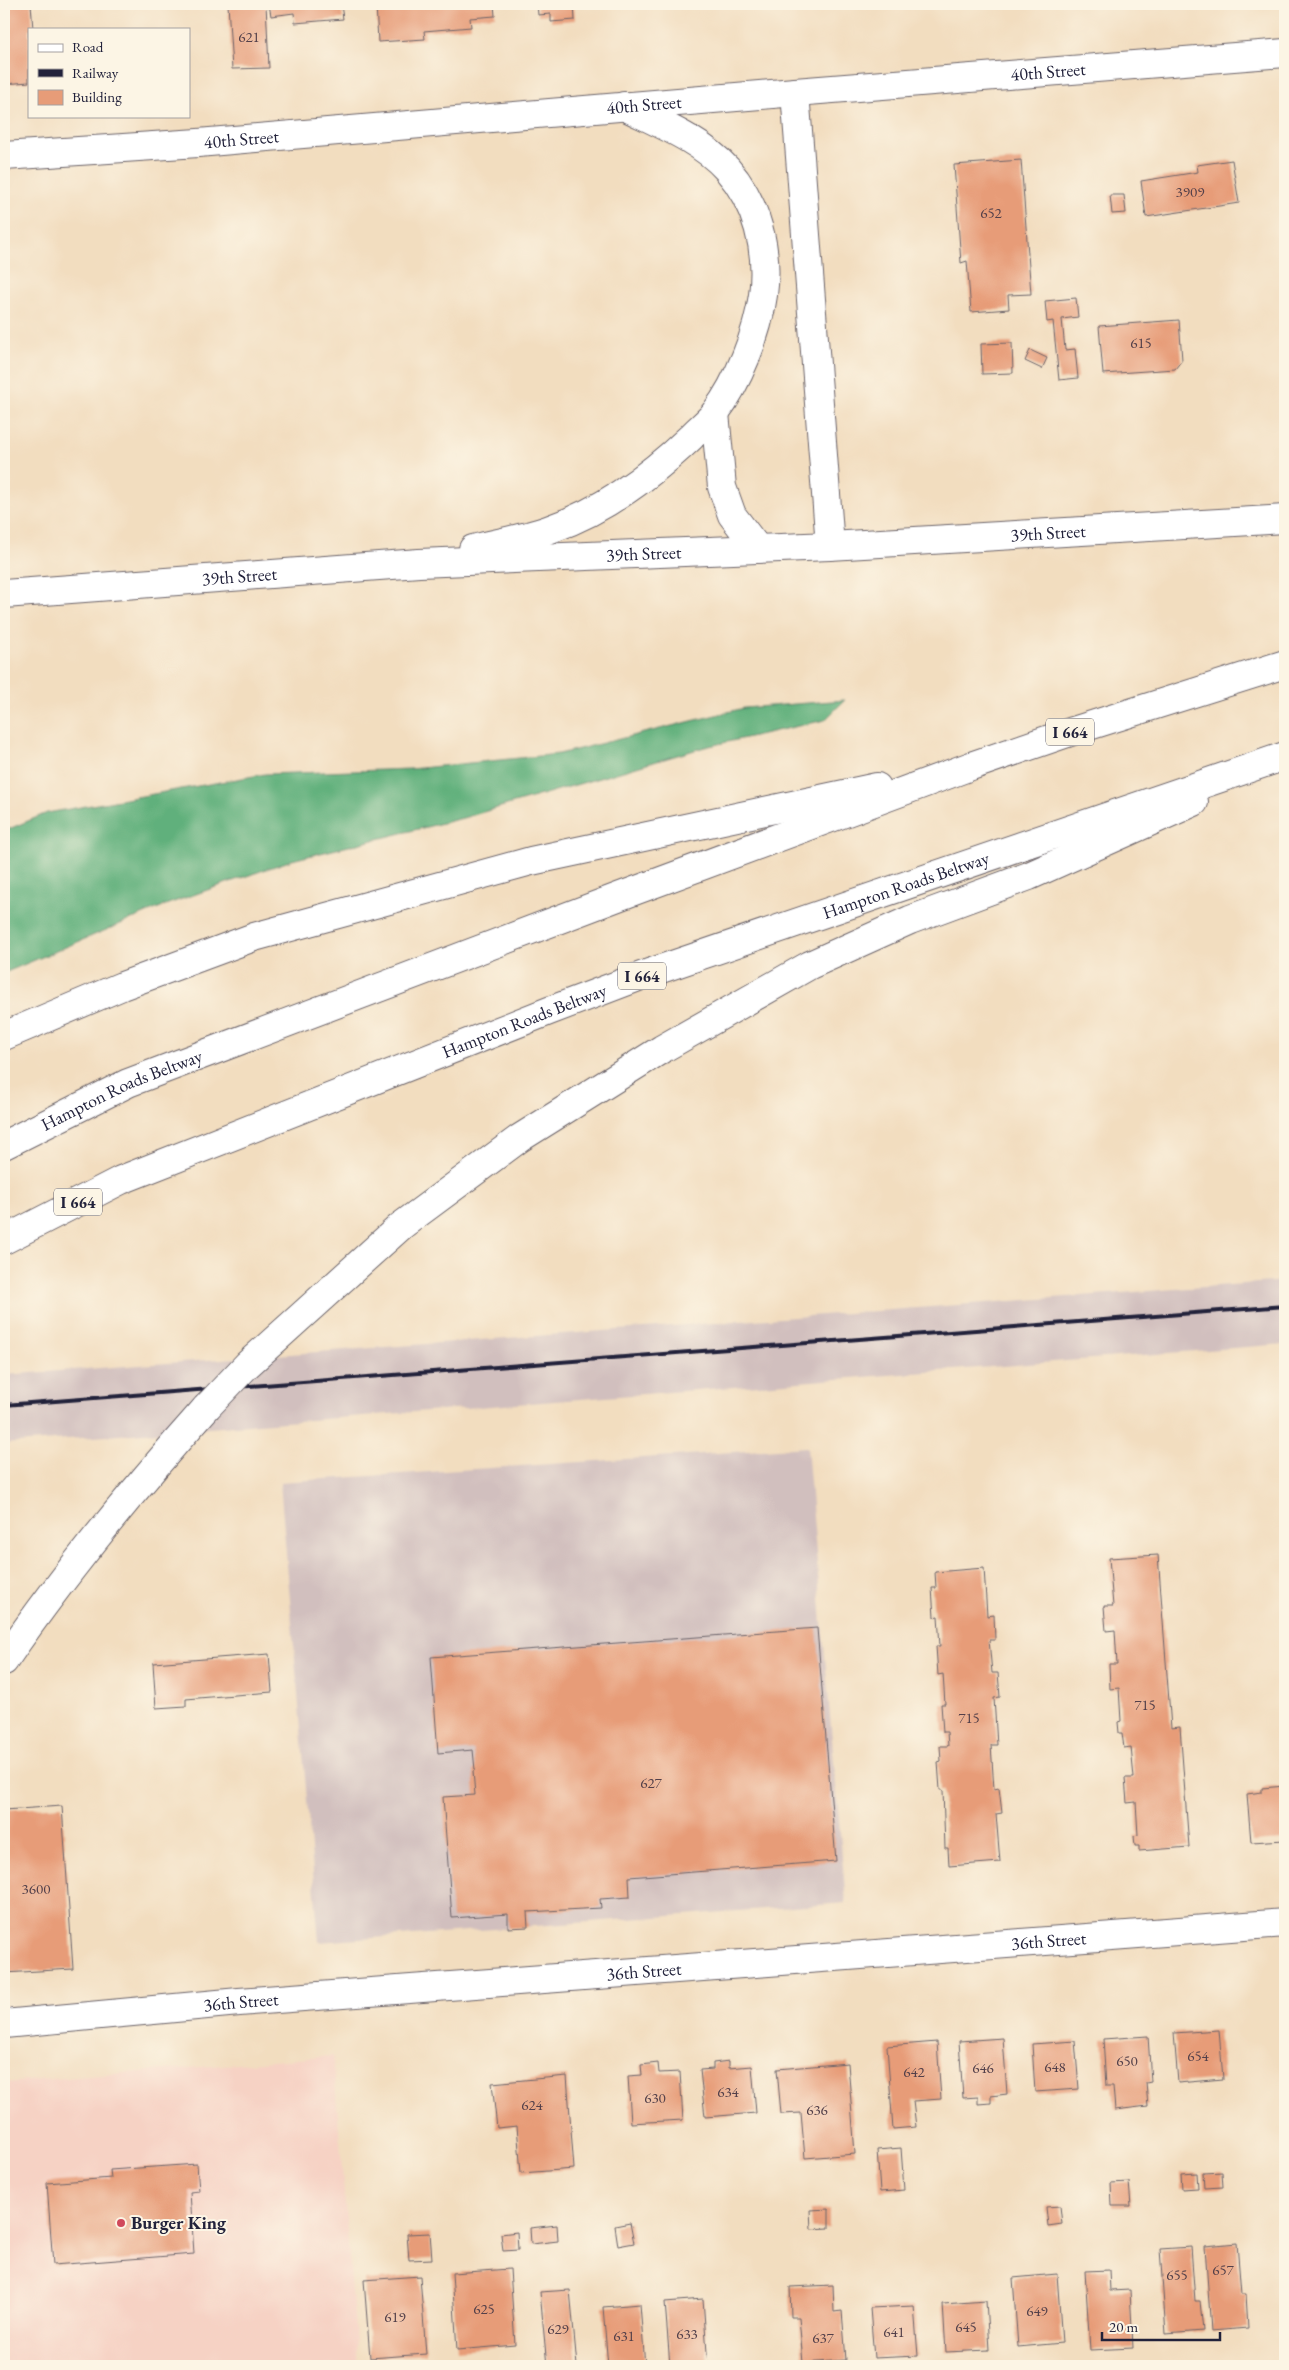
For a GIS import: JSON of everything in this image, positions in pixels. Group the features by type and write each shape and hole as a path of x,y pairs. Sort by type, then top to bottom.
{"main road":[{"name":"40th Street","path":"4,156 198,143 624,106 1285,53"},
{"path":"795,92 830,546"},
{"path":"419,563 554,528 604,503 659,467 715,413 746,356 760,313 766,274 762,237 749,201 726,168 690,140 624,106"},
{"path":"715,413 722,487 732,515 758,549"},
{"name":"39th Street","path":"4,594 419,563 830,546 1285,519"},
{"name":"Hampton Roads Beltway","path":"4,1145 128,1082 971,766 1169,700 1285,664"},
{"path":"4,1661 37,1613 127,1496 247,1365 400,1226 520,1138 662,1049 810,964 910,920 1030,876 1173,803 1282,757"},
{"path":"11,1033 122,986 254,938 521,864 971,766"},
{"name":"Hampton Roads Beltway","path":"4,1240 121,1180 648,973 1173,803"},
{"name":"36th Street","path":"4,2024 239,2002 1285,1923"}],"shaded area":[{"path":"1285,1281 1285,1344 4,1444 4,1375"},
{"path":"807,1447 846,1903 319,1942 280,1482"},
{"path":"333,2056 358,2366 4,2366 4,2083"}],"green space":[{"path":"845,700 825,720 705,747 463,818 292,860 168,904 4,973 4,831 47,813 265,774 410,769 559,754 744,708"}],"building":[{"path":"4,4 31,4 33,28 28,28 28,82 4,84"},
{"path":"228,4 266,4 269,68 232,69"},
{"path":"269,4 341,4 343,19 295,23 294,13 271,16"},
{"path":"376,4 494,4 495,16 470,18 471,27 424,31 425,39 378,42"},
{"path":"537,4 574,4 575,20 551,22 551,14 538,15"},
{"path":"1021,160 1031,294 1008,295 1009,309 971,312 967,261 961,263 954,165"},
{"path":"1232,160 1239,203 1146,217 1141,181 1198,172 1197,165"},
{"path":"1110,195 1124,195 1126,213 1112,214"},
{"path":"1076,298 1078,317 1062,319 1065,350 1075,349 1078,378 1059,380 1053,321 1047,322 1045,301"},
{"path":"1179,320 1182,360 1175,369 1103,374 1099,326"},
{"path":"1012,343 1013,373 982,374 981,344"},
{"path":"1030,350 1047,358 1042,369 1025,361"},
{"path":"1158,1555 1171,1728 1180,1727 1189,1847 1139,1851 1139,1846 1135,1846 1134,1836 1138,1835 1136,1802 1127,1803 1125,1778 1134,1778 1131,1747 1124,1748 1122,1733 1119,1733 1118,1722 1121,1721 1119,1688 1110,1689 1109,1664 1117,1664 1115,1630 1106,1631 1104,1606 1113,1606 1109,1558"},
{"path":"984,1568 987,1616 994,1615 995,1640 989,1640 992,1673 998,1673 1000,1697 994,1698 997,1745 991,1745 994,1789 999,1788 1002,1813 996,1814 1000,1862 949,1866 948,1848 945,1848 943,1790 940,1790 938,1762 941,1761 940,1746 948,1746 947,1732 943,1732 941,1704 945,1704 943,1674 938,1675 936,1646 940,1646 938,1616 934,1617 932,1588 936,1588 935,1572"},
{"path":"817,1628 836,1861 629,1877 630,1897 600,1899 601,1908 527,1912 528,1927 508,1928 508,1914 452,1918 443,1797 475,1795 473,1771 475,1770 473,1750 438,1753 431,1657"},
{"path":"269,1654 272,1692 186,1699 186,1706 156,1708 153,1663"},
{"path":"1285,1786 1285,1840 1251,1842 1247,1794 1262,1792 1262,1788"},
{"path":"62,1806 73,1969 4,1973 4,1810"},
{"path":"1219,2030 1223,2079 1178,2083 1174,2033"},
{"path":"1148,2036 1151,2082 1146,2083 1148,2106 1115,2110 1113,2086 1106,2086 1103,2039"},
{"path":"1003,2038 1007,2094 991,2096 991,2103 978,2104 978,2097 963,2098 959,2041"},
{"path":"1075,2041 1079,2089 1035,2092 1032,2044"},
{"path":"937,2042 941,2099 913,2101 916,2127 893,2129 887,2046"},
{"path":"729,2061 729,2068 752,2066 756,2113 705,2117 700,2070 713,2069 713,2063"},
{"path":"658,2063 659,2073 680,2072 683,2120 631,2123 628,2076 642,2075 641,2065"},
{"path":"848,2063 855,2154 805,2158 801,2113 781,2114 777,2069"},
{"path":"567,2076 574,2169 521,2173 517,2126 497,2128 492,2083"},
{"path":"901,2148 904,2190 880,2192 877,2150"},
{"name":"Burger King","path":"197,2164 199,2191 190,2192 194,2254 53,2265 47,2183 111,2178 110,2170"},
{"path":"1222,2172 1223,2187 1204,2188 1203,2173"},
{"path":"1197,2173 1198,2188 1182,2189 1181,2174"},
{"path":"1129,2182 1131,2206 1112,2206 1111,2183"},
{"path":"1060,2206 1062,2224 1048,2226 1046,2207"},
{"path":"829,2209 829,2228 811,2229 810,2210"},
{"path":"630,2223 634,2243 618,2246 615,2226"},
{"path":"557,2225 558,2241 531,2244 530,2228"},
{"path":"517,2232 518,2250 503,2251 501,2234"},
{"path":"430,2233 432,2259 409,2260 407,2234"},
{"path":"1237,2243 1241,2294 1246,2294 1248,2328 1211,2331 1205,2246"},
{"path":"1191,2247 1195,2301 1200,2301 1203,2331 1166,2334 1160,2249"},
{"path":"510,2269 515,2345 457,2350 452,2273"},
{"path":"1109,2270 1110,2291 1130,2290 1133,2348 1090,2350 1085,2271"},
{"path":"1057,2274 1062,2343 1018,2347 1013,2278"},
{"path":"420,2276 426,2354 370,2358 364,2280"},
{"path":"833,2285 834,2312 842,2311 846,2360 803,2363 799,2317 791,2317 790,2287"},
{"path":"570,2290 577,2366 547,2366 540,2292"},
{"path":"703,2299 708,2366 670,2366 665,2302"},
{"path":"986,2301 989,2350 946,2352 943,2304"},
{"path":"640,2304 645,2366 608,2366 603,2307"},
{"path":"914,2306 918,2356 874,2358 870,2308"}],"railway":[{"path":"4,1405 1285,1306"}],"place":[{"name":"Burger King","path":"121,2223"}]}
